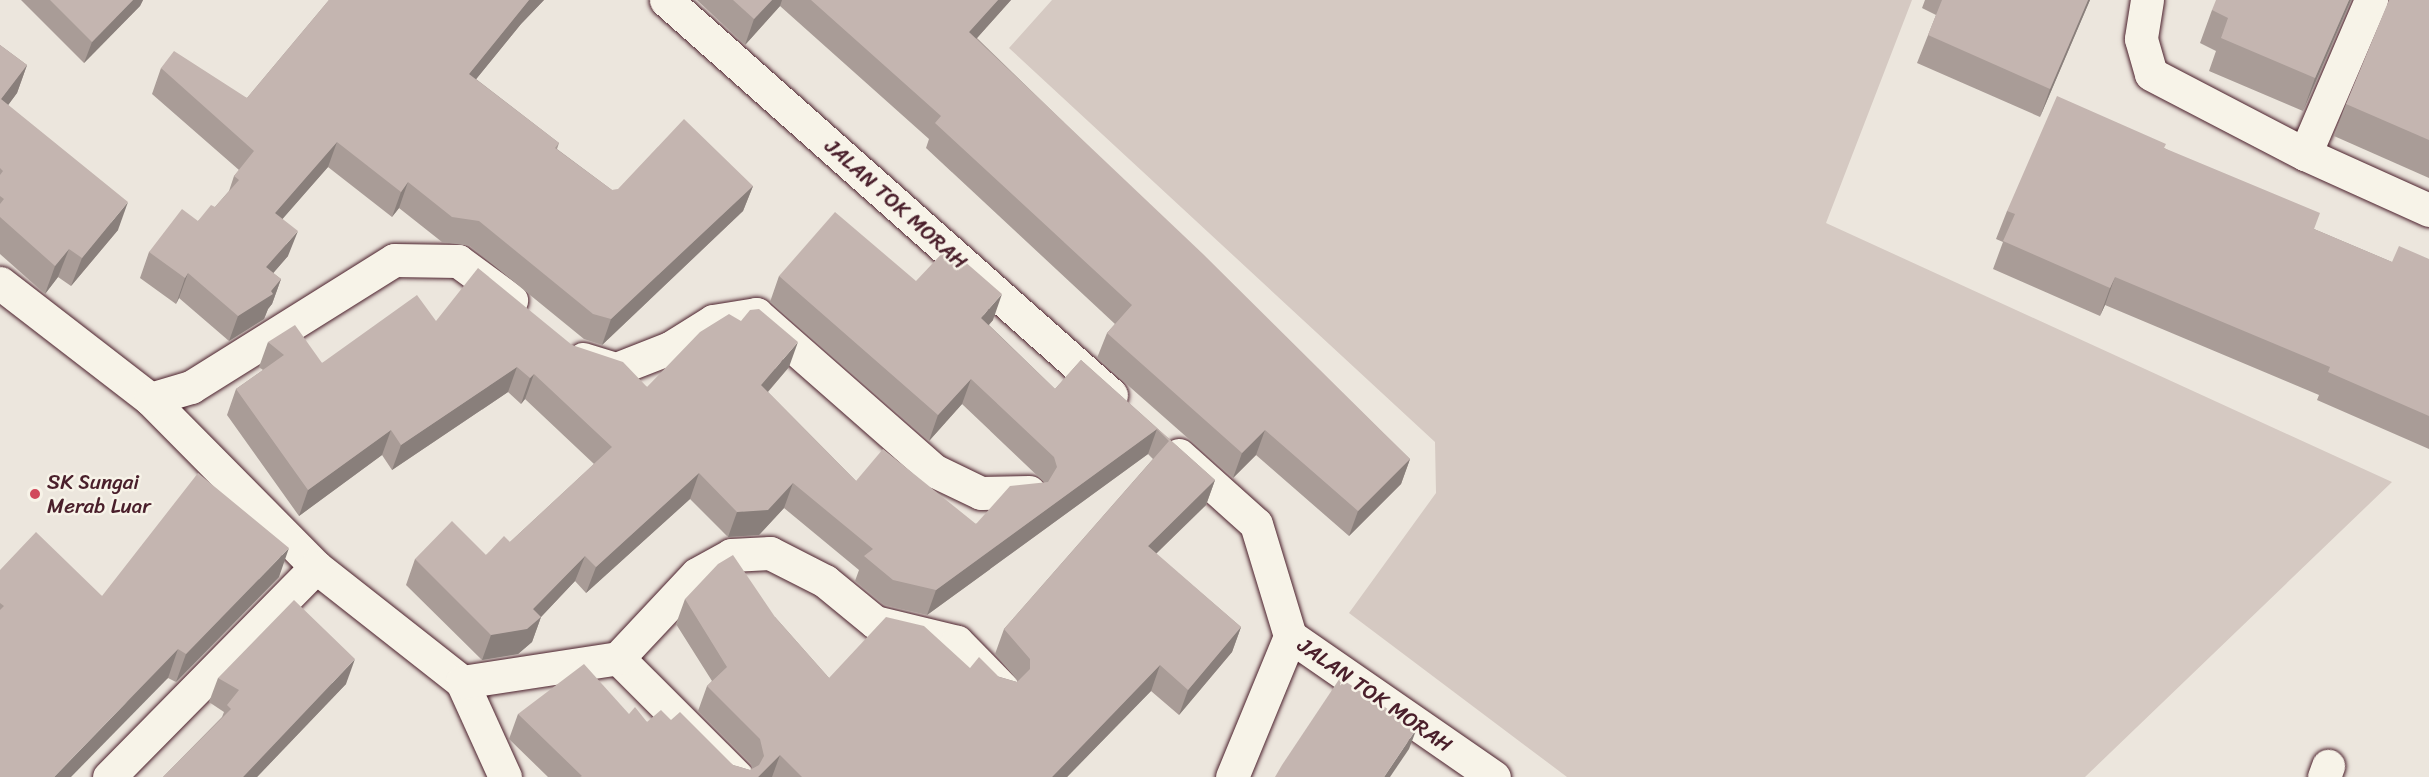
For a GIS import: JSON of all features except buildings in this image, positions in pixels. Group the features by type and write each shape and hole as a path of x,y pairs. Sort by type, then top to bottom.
{"street":[{"name":"JALAN TOK MORAH","path":"666,0 1131,412"},
{"path":"2147,0 2141,39 2151,74 2306,154 2429,210"},
{"path":"2306,154 2372,0"},
{"path":"150,399 190,387 394,260 459,261 534,320"},
{"path":"0,283 150,399 316,567 462,682 505,777"},
{"path":"559,342 575,356 616,369 669,348 713,321 756,315 935,471 981,493 1029,492"},
{"name":"JALAN TOK MORAH","path":"1158,436 1256,524 1290,636 1494,777"},
{"path":"462,682 618,658 697,574 731,555 770,553 825,581 875,622 957,642 1003,689"},
{"path":"109,777 316,567"},
{"path":"1232,777 1290,636"},
{"path":"618,658 737,777"}],"shaded area":[{"path":"1052,0 1912,0 1826,223 2392,482 2085,777 1567,777 1349,613 1436,493 1435,442 1009,48"}],"place":[{"name":"SK Sungai Merab Luar","path":"35,494"}]}
